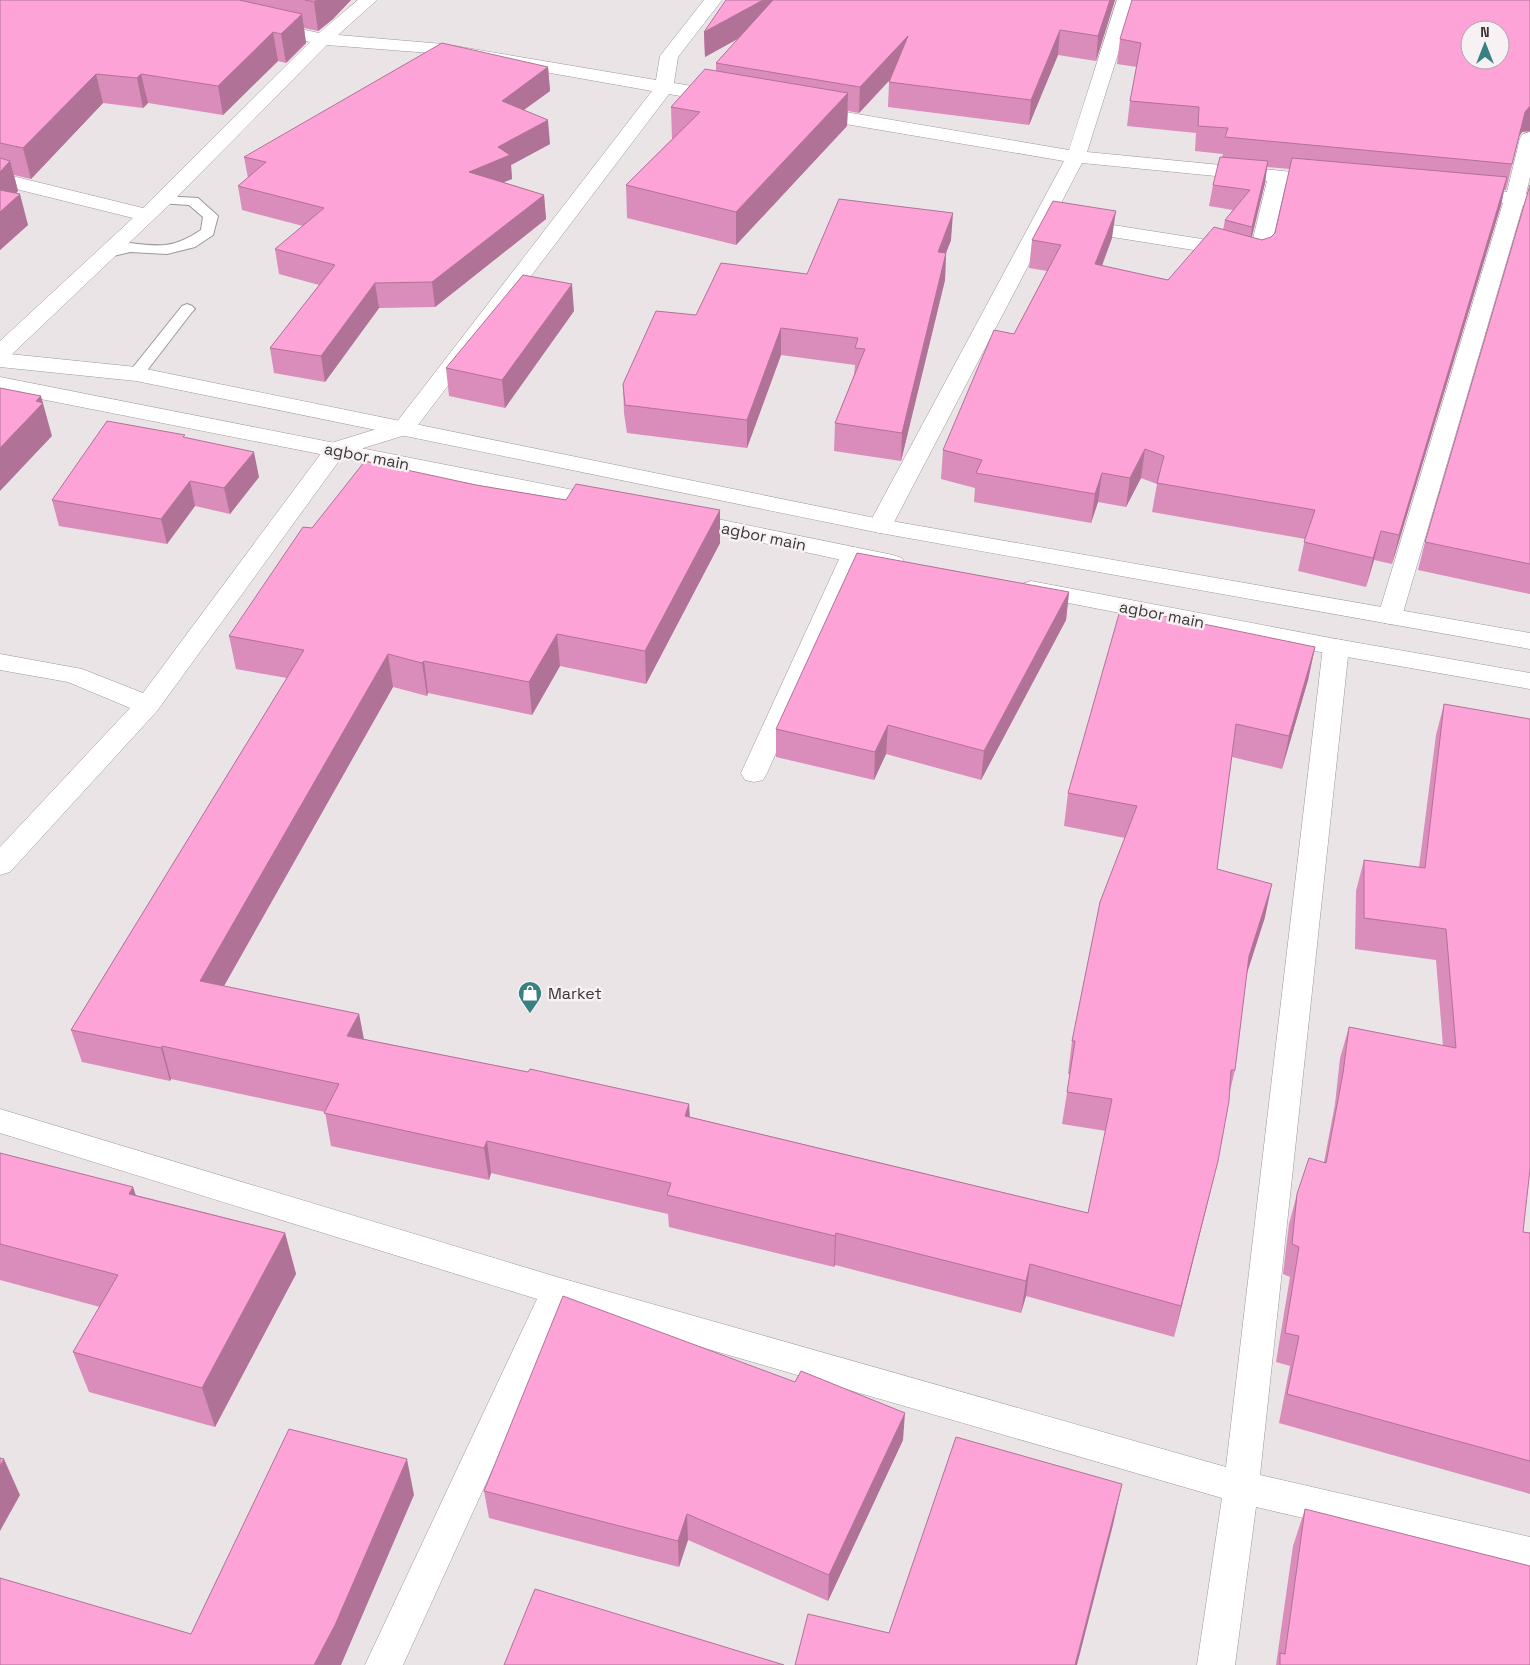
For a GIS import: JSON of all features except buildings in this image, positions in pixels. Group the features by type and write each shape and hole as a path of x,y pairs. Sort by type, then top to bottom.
{"street":[{"path":"0,353 163,200 323,39 368,0"},
{"path":"0,865 148,705 336,449 404,428 664,87 668,56 713,0"},
{"path":"880,526 1076,157 1126,0"},
{"path":"250,23 323,39 443,48 743,100"},
{"path":"792,109 1076,157 1347,183"},
{"path":"1390,616 1523,199 1530,138"},
{"path":"1044,219 1208,246 1258,260 1278,177"},
{"path":"0,179 147,215"},
{"path":"1446,192 1523,199"},
{"name":"agbor main","path":"0,360 136,374 880,526 1530,641"},
{"name":"agbor main","path":"0,384 625,507"},
{"name":"agbor main","path":"663,515 911,566"},
{"path":"754,773 853,555"},
{"name":"agbor main","path":"1008,585 1336,647 1530,681"},
{"path":"1216,1665 1241,1486 1336,647"},
{"path":"0,662 73,675 148,705"},
{"path":"0,1121 556,1291 1241,1486 1530,1554"},
{"path":"384,1665 556,1291"}],"lane":[{"path":"105,254 130,247 166,250 190,244 208,232 211,216 193,201 163,200"},
{"path":"136,374 187,309"}],"place":[{"name":"Market","path":"530,1014"}]}
